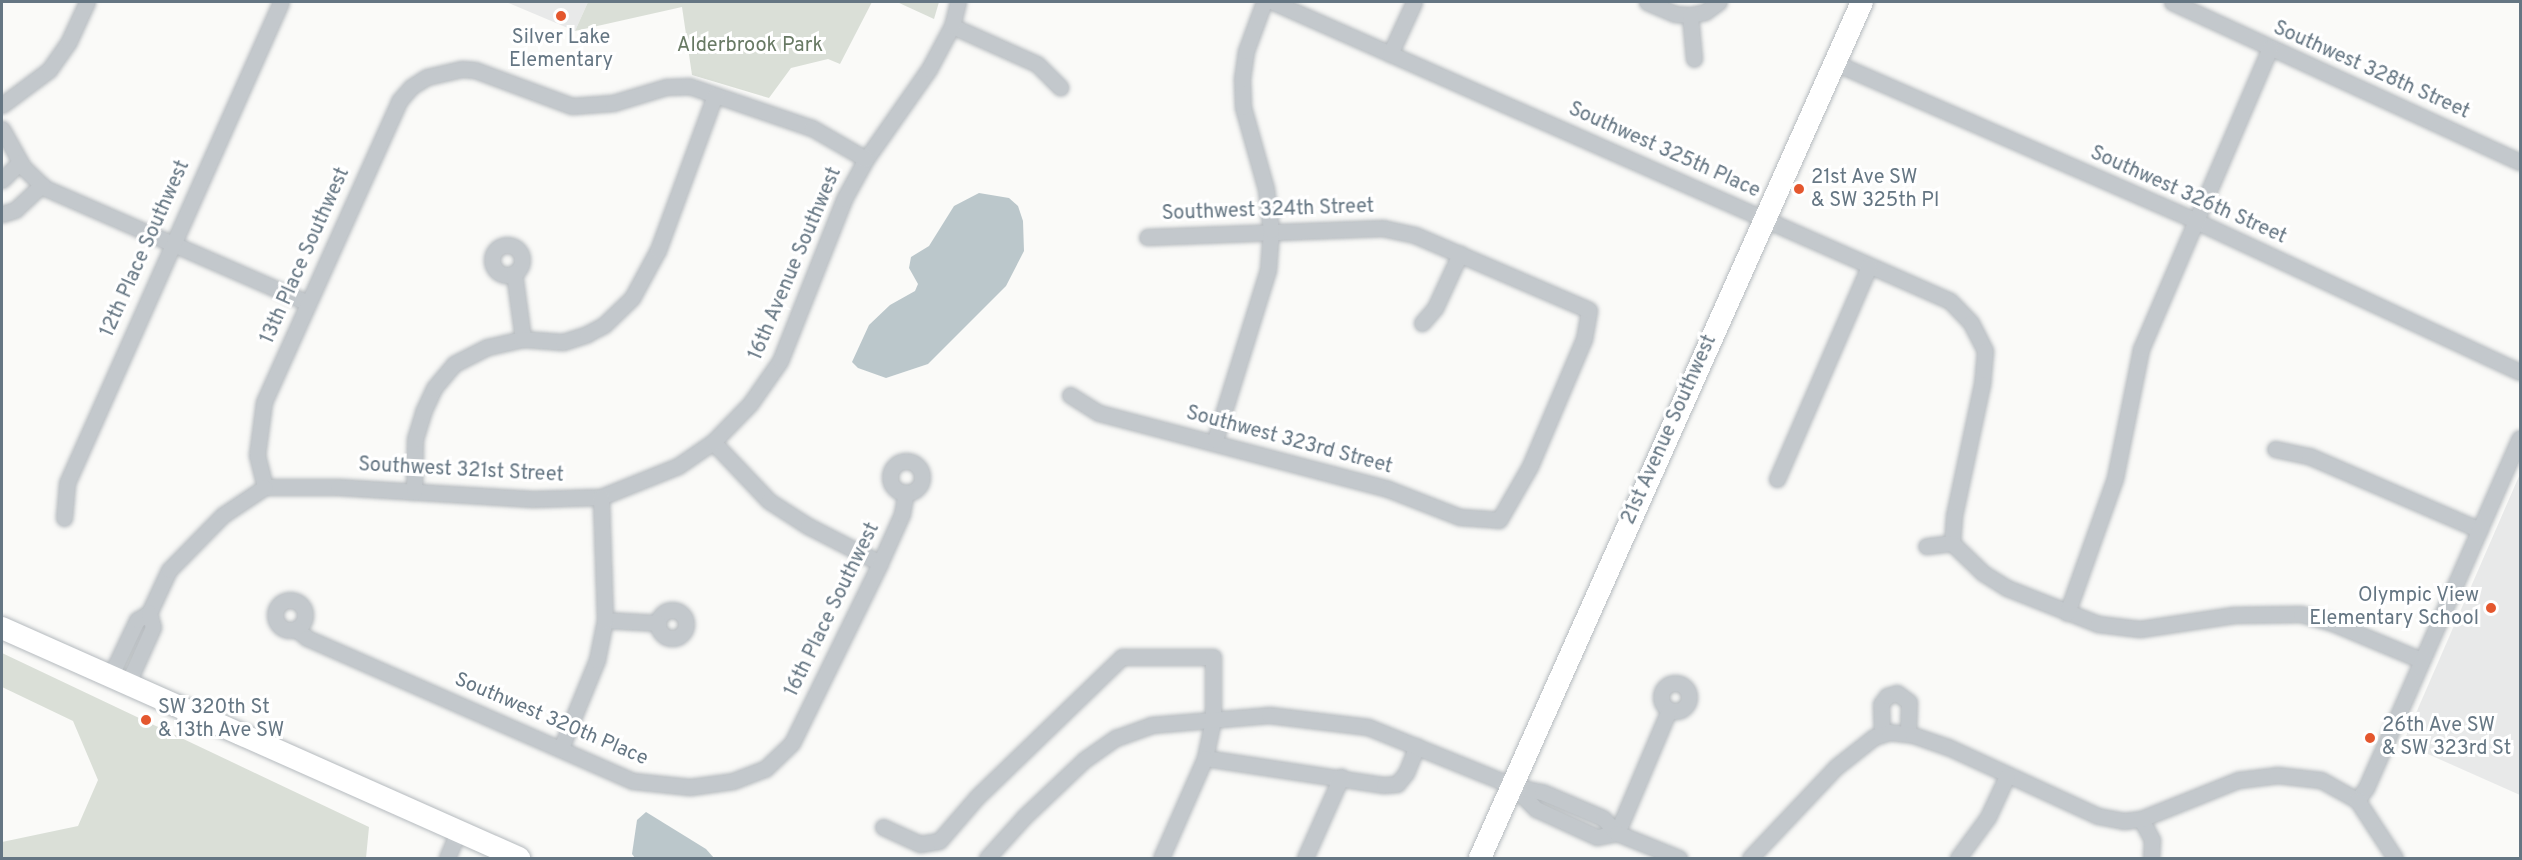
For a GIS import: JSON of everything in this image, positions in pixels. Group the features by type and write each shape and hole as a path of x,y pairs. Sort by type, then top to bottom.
{"main road":[{"name":"21st Avenue Southwest","path":"1480,858 1862,2"},
{"path":"2,628 519,858"}],"street":[{"path":"2,105 49,70 69,41 87,2"},
{"name":"12th Place Southwest","path":"64,518 67,483 171,243 281,2"},
{"name":"16th Avenue Southwest","path":"714,442 750,404 780,362 844,199 866,159 929,69 952,26 958,2"},
{"path":"1215,440 1232,376 1263,292 1271,230 1266,189 1243,107 1242,79 1246,51 1264,2"},
{"name":"Southwest 325th Place","path":"1273,2 1950,301 1971,323 1985,351 1982,384 1954,516 1952,543"},
{"path":"1390,54 1414,2"},
{"path":"1647,2 1675,14 1690,15 1705,12 1719,2"},
{"name":"Southwest 328th Street","path":"2172,2 2520,162"},
{"path":"1690,15 1694,58"},
{"path":"952,26 1037,64 1060,87"},
{"path":"2067,613 2110,496 2141,349 2270,48"},
{"name":"Southwest 326th Street","path":"1835,63 2196,221 2520,372"},
{"name":"13th Place Southwest","path":"265,487 257,455 264,402 399,101 411,87 446,71 475,70 572,106 613,103 666,87 689,86 715,95"},
{"path":"414,492 416,439 434,388 454,364 488,346 523,339 563,342 587,334 604,325 632,298 658,250 715,95 812,128 866,159"},
{"path":"2,129 20,162 42,185 308,303"},
{"path":"2,180 20,162"},
{"path":"2,214 15,210 42,185"},
{"name":"Southwest 324th Street","path":"1147,237 1271,230 1383,228 1415,235 1589,310 1584,339 1561,397 1530,466 1499,520"},
{"path":"1422,324 1435,308 1460,254"},
{"path":"1777,479 1869,266"},
{"path":"514,273 523,339"},
{"name":"Southwest 323rd Street","path":"1070,395 1099,413 1215,440 1388,489 1460,517 1499,520"},
{"path":"2357,800 2366,788 2520,438"},
{"path":"714,442 770,501 808,526 880,563"},
{"name":"Southwest 321st Street","path":"265,487 414,492 533,500 601,496 678,466 714,442"},
{"path":"2275,449 2309,456 2480,530"},
{"path":"119,679 137,620 149,613 169,570 223,515 265,487"},
{"name":"16th Place Southwest","path":"792,743 880,563 902,514 906,492"},
{"path":"561,748 597,660 605,620 601,496"},
{"path":"1926,546 1952,543 1964,557 1999,583 2098,624 2140,629 2234,615 2301,614 2335,624 2421,660"},
{"path":"605,620 658,623"},
{"name":"Southwest 320th Place","path":"296,629 307,638 633,781 690,788 733,781 758,773 792,743"},
{"path":"883,826 921,844 939,841 977,797 1122,657 1213,657 1213,720 1205,758 1161,858"},
{"path":"1885,733 1881,704 1887,696 1897,693 1909,702 1908,734"},
{"path":"1617,833 1669,710"},
{"path":"987,858 1024,817 1084,760 1116,738 1151,726 1269,715 1368,727 1513,786 1542,792 1603,818 1617,833 1679,858"},
{"path":"1750,858 1836,767 1885,733 1908,734 1948,747 2097,816 2124,821 2141,819 2223,784 2266,776 2320,780 2357,800 2395,858"},
{"path":"1205,758 1384,785 1397,784 1406,773 1417,746"},
{"path":"1958,858 1988,817 2007,776"},
{"path":"1305,858 1341,777"},
{"path":"2141,819 2152,840 2151,858"},
{"path":"447,858 458,832"}],"shaded area":[{"name":"Silver Lake Elementary","path":"506,2 588,2 575,31"},
{"path":"979,193 1009,198 1018,206 1023,221 1024,251 1006,286 928,364 886,378 858,368 852,362 869,325 890,305 915,291 918,284 909,268 911,257 929,246 954,206"},
{"name":"Olympic View Elementary School","path":"2520,474 2520,795 2403,743"},
{"path":"646,812 706,849 714,858 635,858 632,854 637,820"}],"green space":[{"name":"Alderbrook Park","path":"588,2 872,2 840,64 828,59 791,68 769,98 692,75 682,7 575,31"},
{"path":"897,2 939,2 934,19"},
{"path":"2,653 369,827 366,858 2,858 2,842 78,826 98,780 73,721 2,687"}],"place":[{"name":"Silver Lake Elementary","path":"561,16"},
{"name":"21st Ave SW & SW 325th Pl","path":"1799,189"},
{"name":"Olympic View Elementary School","path":"2491,608"},
{"name":"SW 320th St & 13th Ave SW","path":"146,720"},
{"name":"26th Ave SW & SW 323rd St","path":"2370,738"}]}
